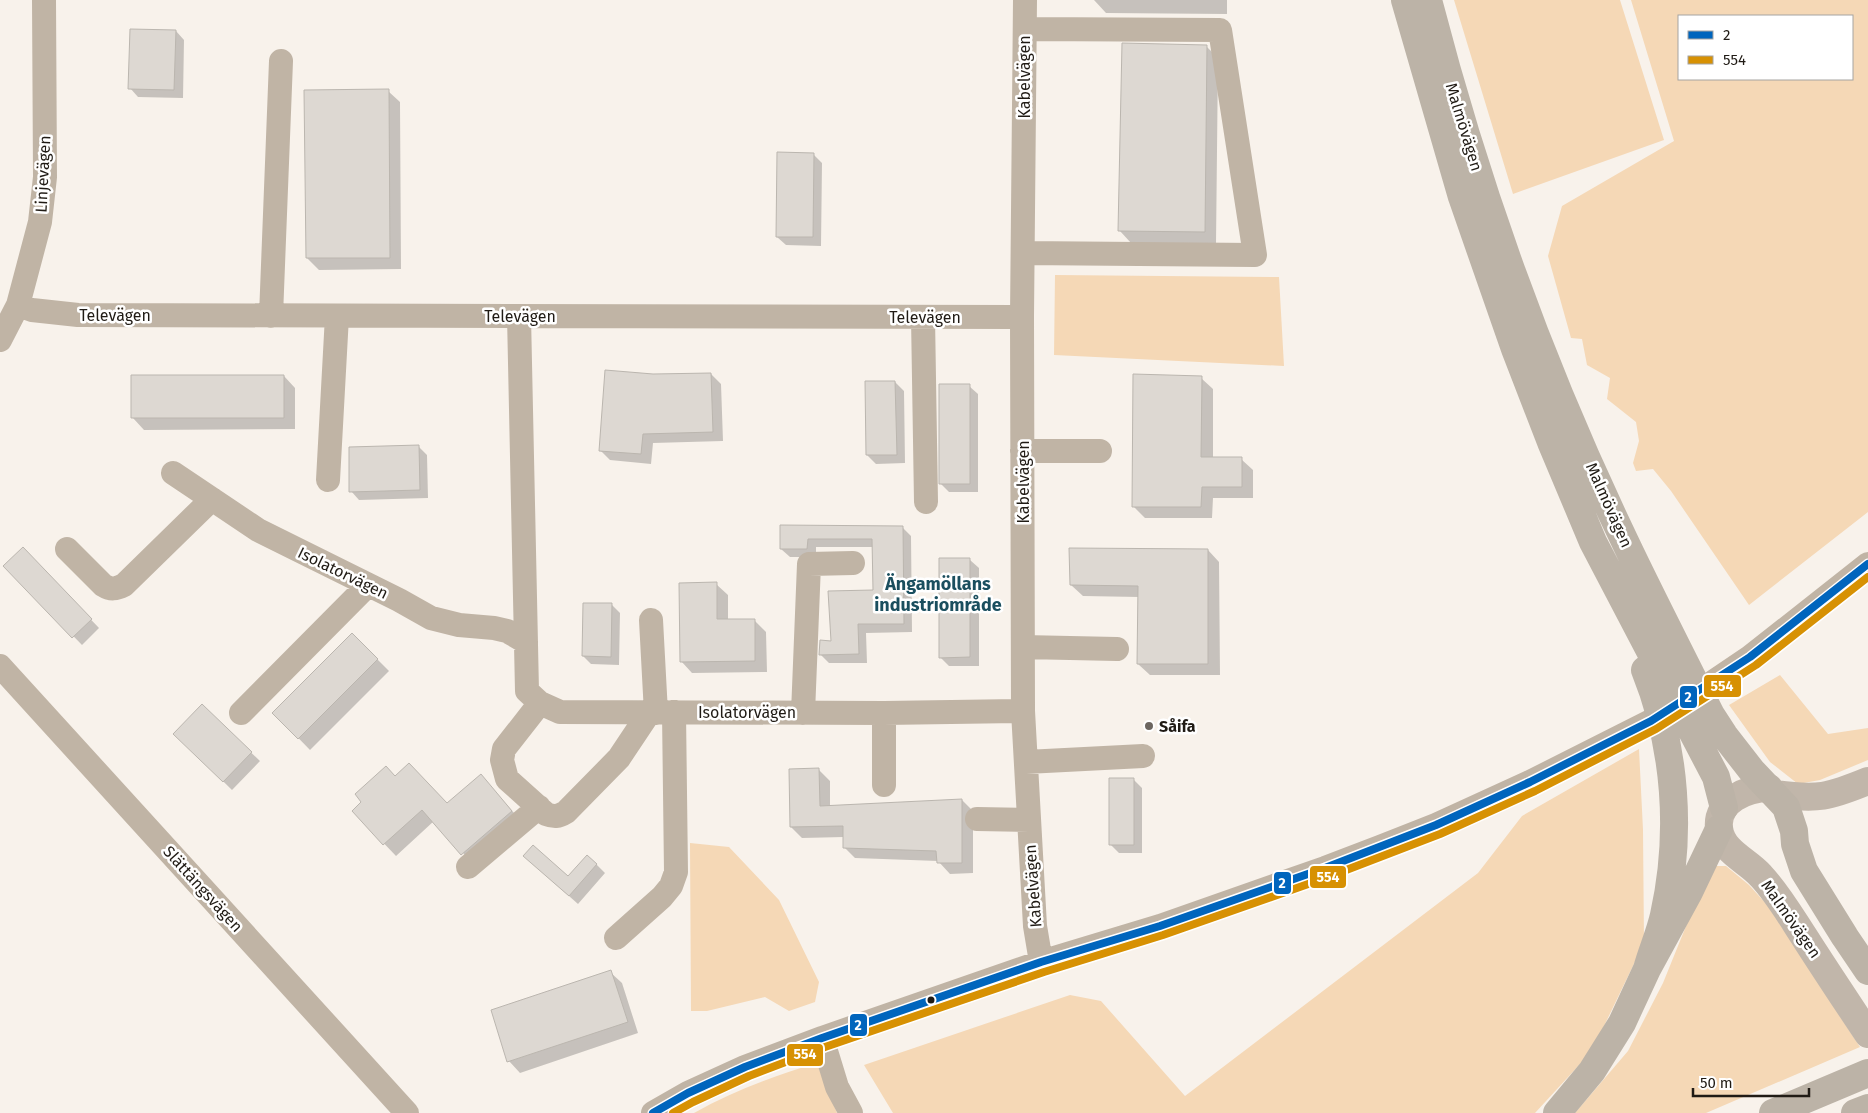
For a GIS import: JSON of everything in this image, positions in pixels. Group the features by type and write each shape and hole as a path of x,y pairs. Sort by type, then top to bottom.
{"highway":[{"name":"Malmövägen","path":"1405,0 1462,197 1522,368 1593,542 1716,777 1722,818"},
{"name":"Malmövägen","path":"1428,0 1442,57 1496,225 1538,340 1576,432 1620,530 1711,715 1737,752 1786,807 1804,871 1868,971"},
{"path":"1593,542 1651,684 1667,744 1672,783 1673,842 1669,881 1664,915 1647,969"},
{"path":"1557,1113 1581,1085 1606,1050 1622,1023 1647,969 1689,892 1722,818"},
{"path":"1773,1113 1868,1073"},
{"path":"1855,1113 1868,1108"}],"main road":[{"path":"1722,818 1732,800 1748,790 1772,791 1802,798 1821,798 1843,792 1868,781"},
{"name":"Malmövägen","path":"1722,818 1726,846 1761,876 1780,900 1863,1027"}],"street":[{"name":"Linjevägen","path":"0,340 18,306 40,222 45,177 44,0"},
{"name":"Kabelvägen","path":"1025,0 1022,317 1023,711 1035,926 1041,962"},
{"path":"1023,252 1255,255 1220,30 1025,29"},
{"path":"271,316 281,61"},
{"name":"Televägen","path":"18,306 32,310 78,315 1022,317"},
{"path":"328,480 337,316"},
{"path":"519,316 527,691 540,703 504,749 502,760 507,779 546,814 554,817 559,816 566,812 660,712"},
{"path":"923,317 926,502"},
{"path":"1022,451 1100,451"},
{"name":"Isolatorvägen","path":"173,473 258,530 399,600 431,618 459,625 507,631 526,642"},
{"path":"67,549 103,585 108,588 117,589 124,585 212,499"},
{"path":"803,713 809,564 852,563"},
{"path":"1713,682 1750,657 1868,564"},
{"path":"241,713 368,585"},
{"path":"616,938 662,897 671,886 676,872 652,620"},
{"path":"1023,648 1117,649"},
{"name":"Slättängsvägen","path":"0,666 407,1113"},
{"name":"Isolatorvägen","path":"540,703 560,712 884,713 1023,711"},
{"path":"884,713 884,785"},
{"path":"652,1113 688,1093 745,1067 822,1038 1041,962 1160,926 1325,868 1428,828 1530,782 1651,721"},
{"path":"1026,762 1143,756"},
{"path":"468,867 539,807"},
{"path":"977,819 1029,820"},
{"path":"822,1038 837,1087 851,1113"}],"shaded area":[{"path":"1454,0 1620,0 1664,140 1513,194"},
{"path":"1631,0 1868,0 1868,512 1749,605 1671,491 1653,469 1636,471 1633,463 1639,441 1636,422 1607,399 1610,378 1587,365 1582,339 1571,338 1548,256 1562,206 1674,141"},
{"path":"1055,275 1279,277 1284,366 1054,355"},
{"path":"1780,675 1828,734 1868,728 1868,760 1820,780 1798,784 1770,762 1729,705"},
{"path":"1639,749 1643,830 1644,943 1592,1051 1535,1113 893,1113 864,1065 1070,995 1101,1001 1185,1096 1478,873 1522,816"},
{"path":"690,843 729,847 779,900 819,982 815,1002 789,1011 765,997 707,1011 691,1011"},
{"path":"1713,866 1726,866 1749,885 1769,907 1860,1047 1706,1113 1575,1113 1628,1051 1663,983 1697,899"},
{"path":"817,1063 837,1113 694,1113 754,1085"}],"building":[{"path":"130,29 176,30 174,90 128,89"},
{"path":"1122,43 1207,45 1205,232 1118,231"},
{"path":"389,89 390,258 306,258 304,90"},
{"path":"777,152 814,153 813,237 776,237"},
{"path":"605,370 653,374 711,373 713,432 643,434 641,454 599,451"},
{"path":"1133,374 1202,376 1201,457 1242,457 1242,487 1202,487 1201,507 1132,507"},
{"path":"131,375 284,375 284,418 131,418"},
{"path":"865,381 895,381 897,455 866,455"},
{"path":"939,384 970,384 970,484 939,484"},
{"path":"419,445 420,490 349,492 349,447"},
{"path":"780,525 903,526 904,624 858,624 859,654 819,655 820,640 831,641 828,591 873,590 872,539 808,539 807,549 780,549"},
{"path":"23,547 92,619 72,638 3,566"},
{"path":"1069,548 1208,549 1208,664 1137,664 1138,586 1070,585"},
{"path":"939,558 970,558 970,657 939,658"},
{"path":"717,582 717,619 755,619 755,661 680,662 679,583"},
{"path":"583,603 612,603 611,657 582,656"},
{"path":"352,633 378,659 298,739 272,713"},
{"path":"202,704 252,752 223,782 173,734"},
{"path":"409,763 447,803 481,774 512,811 461,855 422,810 383,845 352,811 361,802 355,794 386,766 395,776"},
{"path":"819,768 820,806 962,799 962,863 937,863 936,851 843,848 843,826 790,827 789,769"},
{"path":"1109,778 1134,778 1134,845 1109,845"},
{"path":"533,845 568,876 587,855 597,864 569,896 523,856"},
{"path":"611,970 628,1022 507,1062 491,1010"}],"transit line":[{"name":"2","path":"653,1113 688,1093 745,1067 822,1038 1041,962 1160,926 1325,868 1436,825 1530,782 1651,721 1750,657 1868,564"},
{"name":"554","path":"673,1113 749,1076 825,1047 1044,972 1163,935 1328,877 1440,834 1535,791 1656,729 1756,665 1868,577"}],"place":[{"name":"Såifa","path":"1149,726"}],"district":[{"name":"Ängamöllans industriområde","path":"938,594"}]}
